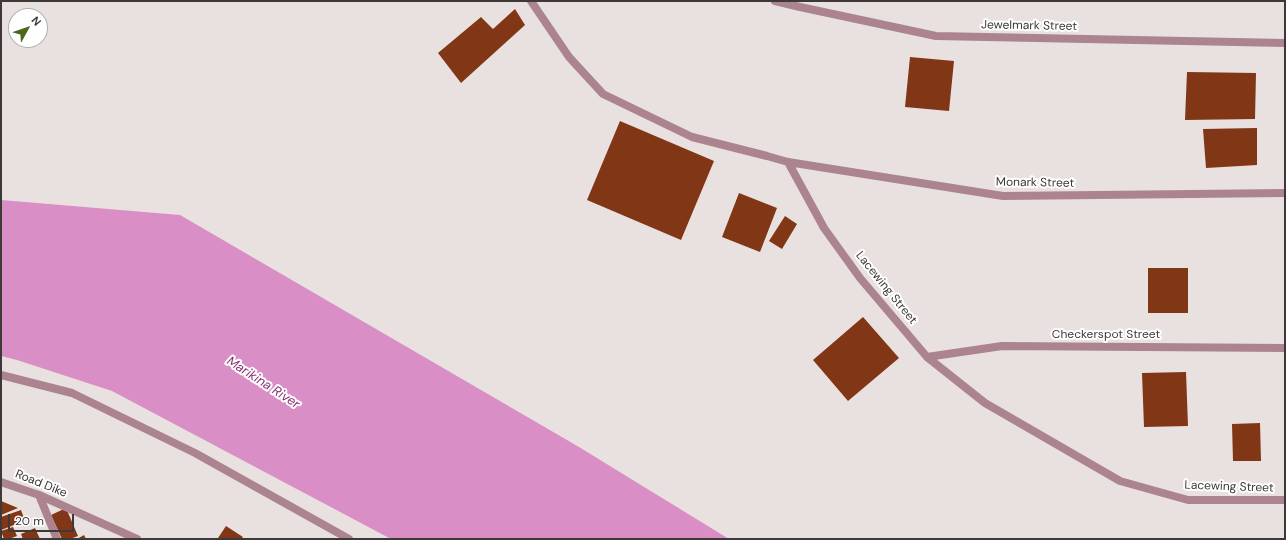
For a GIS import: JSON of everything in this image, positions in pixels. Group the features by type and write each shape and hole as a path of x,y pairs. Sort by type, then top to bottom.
{"street":[{"path":"531,1 569,57 602,94 692,136 788,162"},
{"name":"Jewelmark Street","path":"775,1 936,36 1285,43"},
{"name":"Monark Street","path":"788,162 1003,196 1285,193"},
{"name":"Lacewing Street","path":"788,162 824,228 860,278 927,357 985,403 1120,481 1188,500 1285,500"},
{"name":"Checkerspot Street","path":"927,357 1002,346 1285,348"},
{"path":"1,374 72,393 195,453 349,539"},
{"name":"Road Dike","path":"1,482 39,495 137,539"},
{"path":"39,495 57,539"}],"water":[{"name":"Marikina River","path":"1,200 180,215 579,447 729,539 391,539 112,391 1,356"}],"building":[{"path":"515,9 525,25 461,83 438,53 481,17 493,29"},
{"path":"910,57 954,61 949,111 905,107"},
{"path":"1187,72 1256,73 1255,119 1185,120"},
{"path":"620,121 714,161 681,240 587,200"},
{"path":"1257,128 1257,165 1206,168 1203,129"},
{"path":"739,193 777,208 760,252 722,237"},
{"path":"785,216 797,224 782,249 769,241"},
{"path":"1148,268 1188,268 1188,313 1148,313"},
{"path":"863,317 899,358 848,401 813,360"},
{"path":"1186,372 1188,426 1144,427 1142,373"},
{"path":"1260,423 1261,461 1233,461 1232,424"},
{"path":"1,501 18,508 1,515"},
{"path":"66,508 78,536 70,539 62,539 51,515"},
{"path":"21,510 25,521 1,530 1,517"},
{"path":"226,526 243,537 241,539 218,538"},
{"path":"13,527 17,536 4,539 1,531"},
{"path":"35,528 40,539 23,539 21,534"},
{"path":"84,535 86,539 77,539"}]}
